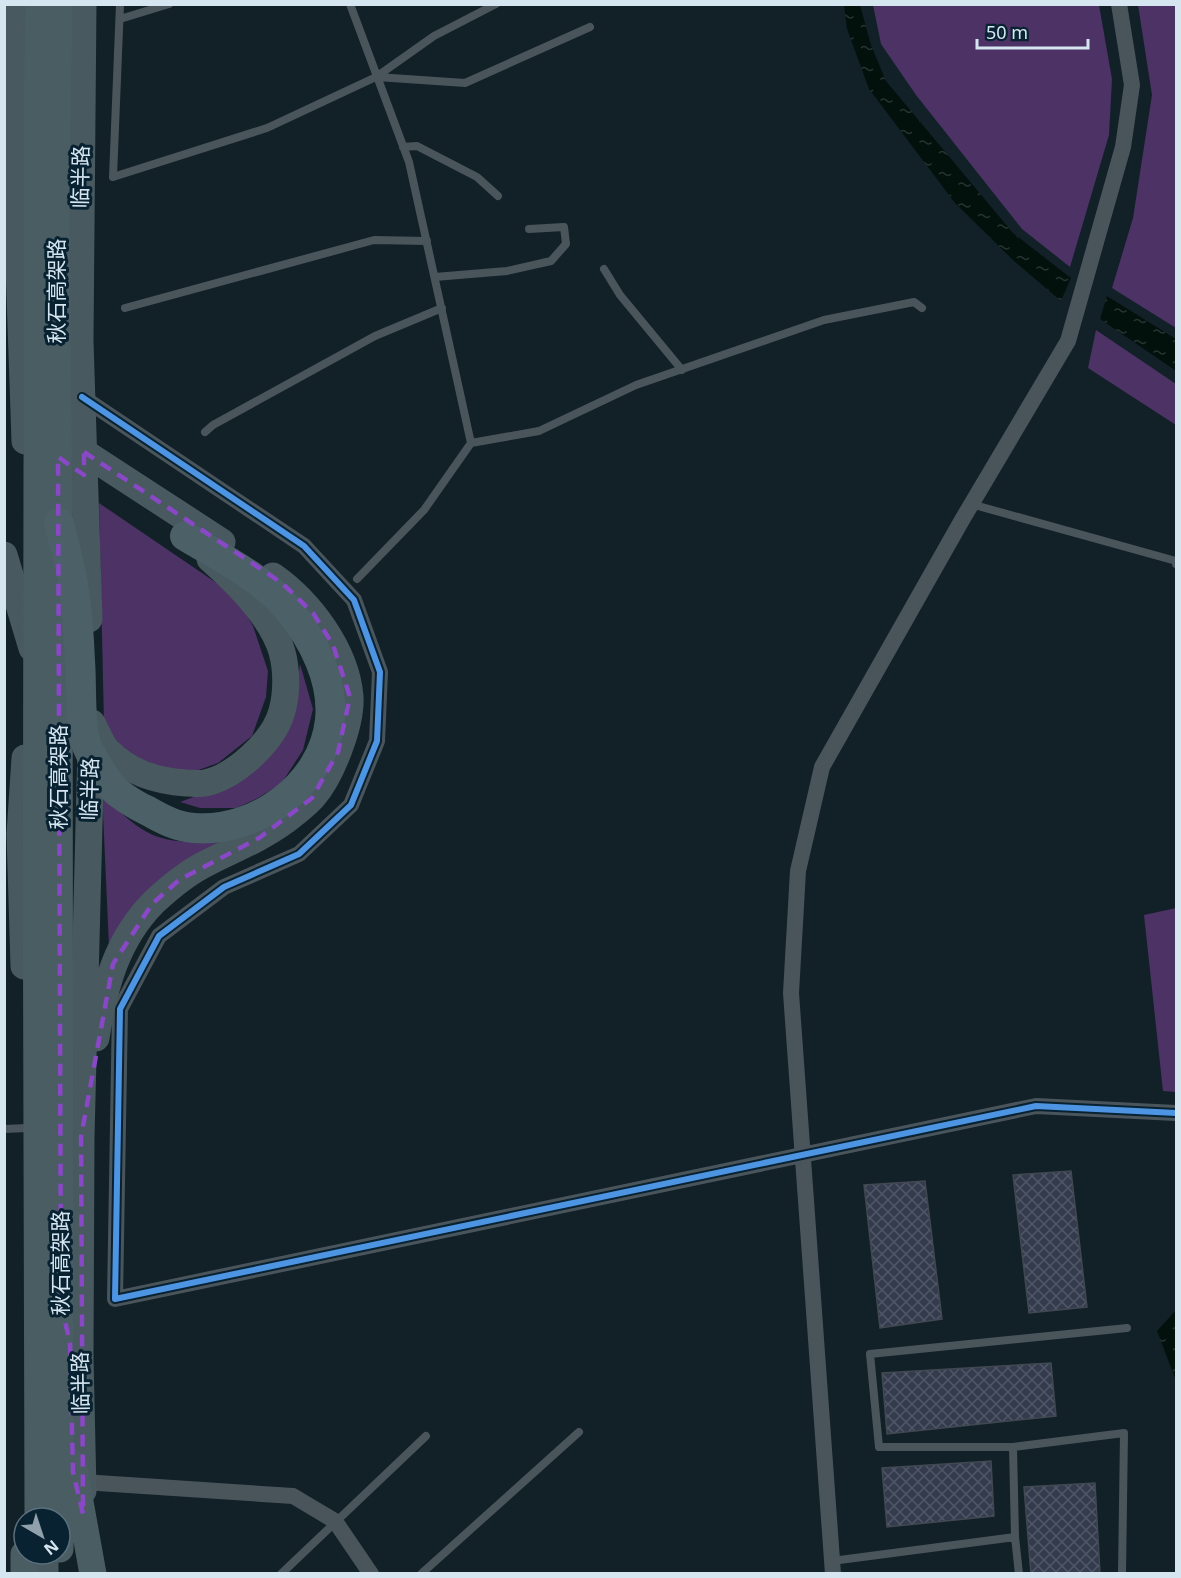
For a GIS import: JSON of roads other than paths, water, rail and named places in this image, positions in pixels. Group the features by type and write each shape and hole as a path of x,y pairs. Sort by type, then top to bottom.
{"highway":[{"name":"秋石高架路","path":"59,4 56,200 59,523 60,1506"},
{"name":"秋石高架路","path":"24,7 36,152 38,271 38,1506"},
{"path":"59,523 73,585 86,745 116,791 141,808 170,823 192,828 217,828 265,813 288,796 309,773 322,748 330,721 330,694 321,662 309,637 287,607 242,570 185,537"},
{"path":"61,1304 70,1343 73,1472 93,1574"},
{"path":"25,1506 38,1428"}],"main road":[{"name":"临半路","path":"81,1574 83,1482 80,1356 81,1137 92,723 80,341 83,4"},
{"name":"临半路","path":"24,7 11,213 32,648 20,834 16,1128 43,1506"},
{"path":"4,94 24,7"},
{"path":"4,399 185,537 230,577 270,625 282,652 286,685 282,713 269,737 232,772 203,784 148,777 127,768 106,749 92,723"},
{"path":"4,422 241,554 282,583 313,613 333,645 344,670 350,698 346,726 338,752 327,778 312,798 285,821 179,880 153,904 126,938 113,964 98,1025 81,1137"},
{"path":"4,555 32,648"}],"street":[{"path":"832,1567 791,993 798,871 822,767 971,504 1068,341 1123,147 1132,85 1119,4"},
{"path":"11,213 80,197"},
{"path":"82,397 304,546 354,600 380,672 377,741 351,805 299,854 224,887 159,936 120,1010 115,1299 1036,1106 1176,1113"},
{"path":"83,1482 293,1496 335,1521 371,1574"}],"lane":[{"path":"120,4 113,177 267,128 376,77 434,36 496,4"},
{"path":"120,19 169,4"},
{"path":"350,4 409,162 471,443"},
{"path":"376,77 465,83 590,27"},
{"path":"403,147 417,146 477,177 498,196"},
{"path":"435,277 507,271 551,261 566,243 564,227 529,229"},
{"path":"125,308 374,240 427,241"},
{"path":"604,269 620,295 682,370"},
{"path":"357,579 424,510 471,443 539,431 636,385 824,320 914,302 922,308"},
{"path":"205,432 213,425 375,336 442,308"},
{"path":"971,504 1176,561 1176,564"},
{"path":"1122,1574 1124,1433 1013,1447 879,1447 870,1354 1127,1328"},
{"path":"421,1574 579,1432"},
{"path":"281,1574 426,1436"},
{"path":"1013,1447 1014,1537 1019,1574"},
{"path":"832,1567 1014,1537"}],"water":[{"path":"844,5 860,5 871,45 886,81 1013,233 1071,278 1061,301 1014,261 955,203 869,89 847,29"},
{"path":"1107,296 1176,339 1176,371 1100,319"},
{"path":"1176,1310 1176,1381 1157,1331"}]}
